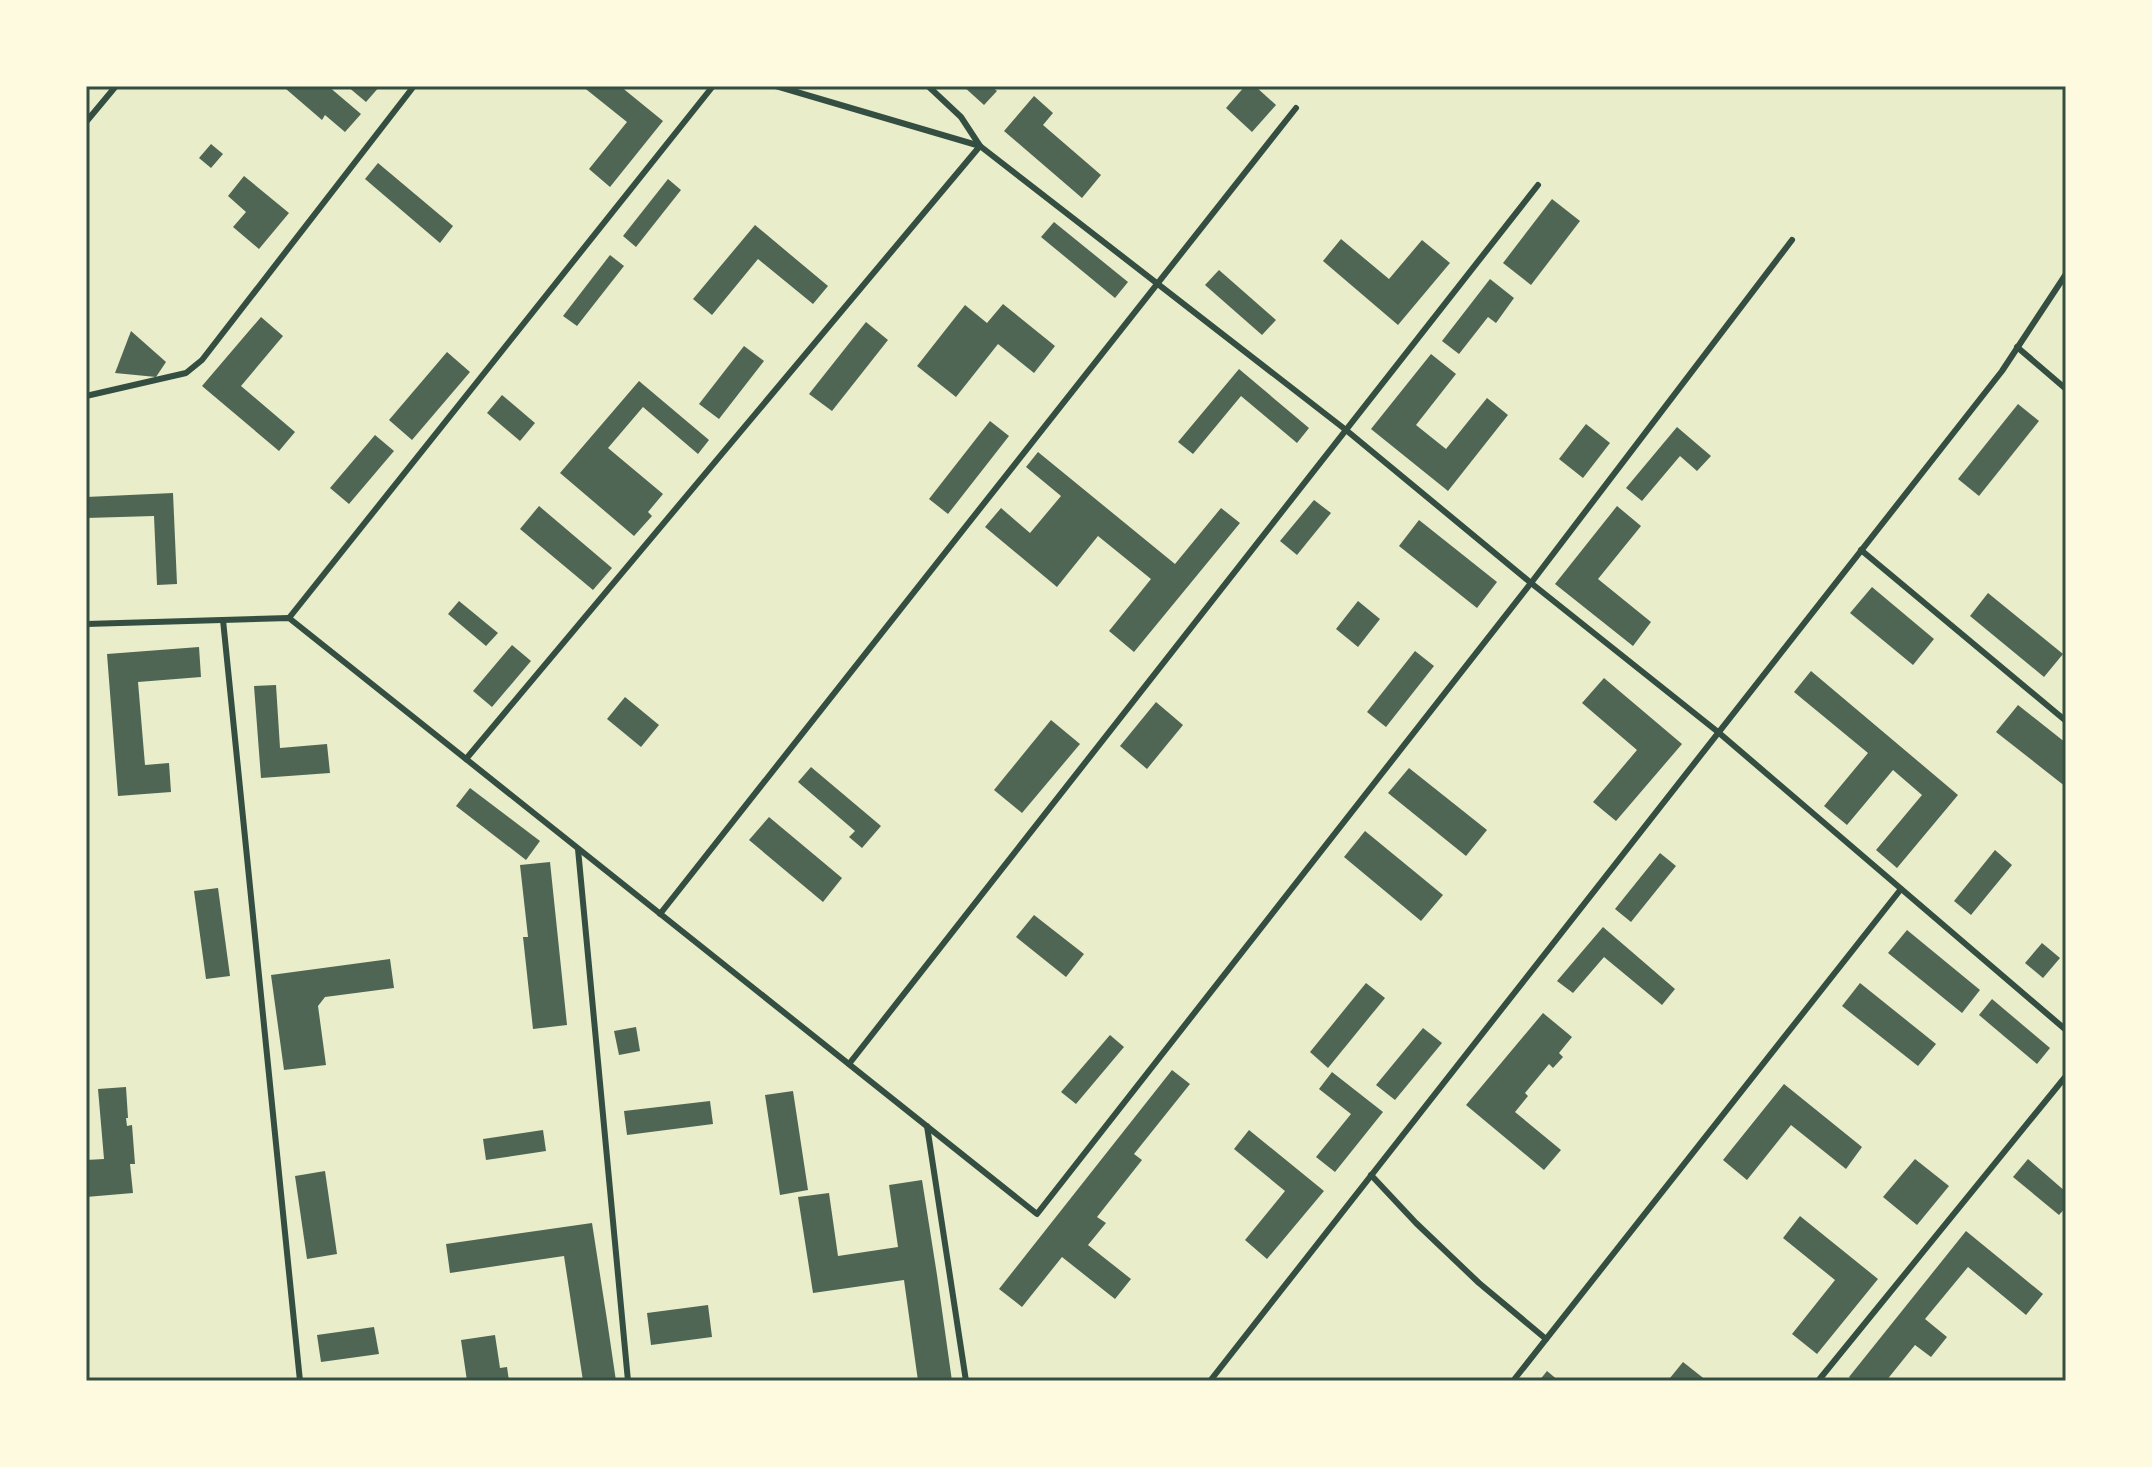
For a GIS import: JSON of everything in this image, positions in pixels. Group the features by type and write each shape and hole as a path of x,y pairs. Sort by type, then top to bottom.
{"lane":[{"path":"86,122 116,86"},
{"path":"86,396 186,373 202,360 414,86"},
{"path":"289,618 713,86"},
{"path":"776,86 980,146"},
{"path":"928,86 961,117 980,146 1346,430 1718,732 2066,1030"},
{"path":"660,914 1296,108"},
{"path":"466,759 980,146"},
{"path":"849,1064 1538,185"},
{"path":"86,624 289,618 1037,1214 1531,583 1792,240"},
{"path":"1210,1381 2002,371 2066,274"},
{"path":"2017,347 2066,389"},
{"path":"1861,550 2066,721"},
{"path":"223,620 300,1381"},
{"path":"578,849 628,1381"},
{"path":"1513,1381 1901,889"},
{"path":"1818,1381 2066,1076"},
{"path":"927,1126 966,1381"},
{"path":"1371,1175 1479,1283 1546,1339"}],"building":[{"path":"289,86 328,86 361,114 345,132 325,115 322,120 286,89"},
{"path":"347,86 380,86 366,102"},
{"path":"582,86 620,86 663,121 610,187 589,169 627,122"},
{"path":"963,86 991,86 997,91 984,105"},
{"path":"1245,86 1255,86 1276,105 1252,132 1226,108"},
{"path":"1034,96 1053,113 1043,125 1101,175 1082,198 1004,131"},
{"path":"211,144 223,154 211,168 199,158"},
{"path":"378,163 453,226 440,243 365,179"},
{"path":"244,176 289,213 259,249 233,227 246,212 228,196"},
{"path":"668,179 681,190 636,247 623,236"},
{"path":"1552,199 1580,221 1531,285 1503,263"},
{"path":"1054,222 1128,282 1115,298 1041,237"},
{"path":"755,225 828,286 813,304 758,259 712,315 693,299"},
{"path":"1341,239 1389,279 1422,240 1450,263 1398,325 1323,261"},
{"path":"610,255 624,266 577,326 563,316"},
{"path":"1219,270 1276,320 1262,335 1205,285"},
{"path":"1490,279 1514,298 1496,323 1488,317 1459,354 1442,341"},
{"path":"1003,304 1055,346 1034,373 998,344 956,397 917,366 965,305 987,323"},
{"path":"261,317 283,336 241,386 295,432 279,451 202,386"},
{"path":"866,322 888,340 832,411 809,394"},
{"path":"131,331 166,362 156,377 115,373"},
{"path":"744,346 764,361 719,419 699,404"},
{"path":"447,352 470,372 412,440 389,420"},
{"path":"1431,354 1456,374 1416,425 1446,449 1487,398 1508,415 1448,491 1371,429"},
{"path":"1239,369 1309,428 1297,443 1241,396 1193,454 1178,442"},
{"path":"639,381 709,440 698,454 643,407 608,448 663,494 648,512 652,516 634,536 560,473"},
{"path":"502,395 535,423 520,441 487,413"},
{"path":"2018,404 2039,421 1979,496 1958,479"},
{"path":"990,421 1009,436 948,514 929,499"},
{"path":"1586,424 1610,443 1583,478 1559,459"},
{"path":"1677,427 1711,456 1697,471 1680,456 1642,501 1626,488"},
{"path":"375,435 394,451 349,504 330,488"},
{"path":"1038,452 1175,564 1221,508 1240,523 1134,652 1109,631 1151,579 1098,536 1057,587 985,527 1001,508 1030,533 1061,496 1026,467"},
{"path":"173,493 177,584 157,585 154,516 86,518 86,497"},
{"path":"1314,500 1331,513 1297,555 1280,541"},
{"path":"539,506 612,568 593,590 520,529"},
{"path":"1617,506 1641,526 1598,579 1651,622 1633,646 1555,584"},
{"path":"1419,520 1497,582 1477,608 1399,546"},
{"path":"1872,587 1934,639 1913,665 1850,613"},
{"path":"1988,593 2063,654 2044,677 1970,616"},
{"path":"459,601 498,633 486,646 448,614"},
{"path":"1358,601 1380,619 1358,647 1336,629"},
{"path":"512,645 531,661 492,707 473,691"},
{"path":"199,647 201,677 138,682 145,765 169,763 171,792 118,796 107,654"},
{"path":"1415,651 1434,666 1386,727 1367,712"},
{"path":"1811,671 1958,795 1897,868 1876,850 1922,795 1893,770 1847,825 1824,806 1868,753 1794,692"},
{"path":"1604,678 1682,744 1616,821 1593,802 1637,750 1582,703"},
{"path":"276,685 280,748 327,744 330,773 261,778 254,686"},
{"path":"625,697 659,725 641,747 607,719"},
{"path":"1156,702 1183,725 1147,769 1120,746"},
{"path":"2018,705 2066,743 2066,787 1996,732"},
{"path":"1051,720 1080,744 1022,813 994,790"},
{"path":"811,767 881,826 862,848 849,837 855,831 798,782"},
{"path":"1409,768 1487,830 1466,856 1388,793"},
{"path":"470,788 540,841 526,860 456,806"},
{"path":"769,817 842,878 823,902 749,840"},
{"path":"1365,831 1443,895 1421,921 1344,857"},
{"path":"1995,850 2012,865 1971,915 1954,901"},
{"path":"1660,853 1676,866 1631,922 1615,909"},
{"path":"550,862 567,1025 533,1029 523,937 528,937 520,865"},
{"path":"218,888 230,976 206,979 194,891"},
{"path":"1034,915 1084,954 1066,977 1016,937"},
{"path":"1603,927 1675,989 1662,1005 1604,957 1573,993 1557,981"},
{"path":"1907,930 1980,990 1962,1013 1888,953"},
{"path":"2042,943 2060,958 2043,978 2025,963"},
{"path":"390,959 394,988 325,997 318,1006 326,1065 284,1070 271,975"},
{"path":"1366,983 1385,998 1328,1068 1310,1052"},
{"path":"1860,983 1936,1044 1918,1066 1842,1006"},
{"path":"1992,999 2050,1048 2037,1064 1979,1015"},
{"path":"1543,1013 1572,1037 1559,1053 1563,1057 1553,1068 1549,1064 1525,1093 1528,1096 1515,1112 1561,1150 1544,1170 1466,1105"},
{"path":"636,1027 640,1051 619,1055 614,1031"},
{"path":"1423,1028 1442,1043 1395,1100 1376,1085"},
{"path":"1110,1035 1124,1047 1076,1104 1061,1092"},
{"path":"1172,1070 1190,1084 1134,1154 1142,1160 1097,1217 1106,1223 1088,1245 1131,1279 1115,1299 1062,1257 1022,1307 999,1289"},
{"path":"1332,1072 1383,1112 1335,1172 1316,1157 1351,1114 1319,1089"},
{"path":"1784,1084 1862,1147 1846,1169 1791,1125 1747,1180 1723,1160"},
{"path":"126,1087 126,1118 127,1126 132,1125 135,1164 130,1164 133,1193 86,1197 86,1160 104,1159 98,1089"},
{"path":"793,1091 808,1190 780,1195 765,1095"},
{"path":"710,1101 713,1124 627,1135 624,1111"},
{"path":"543,1130 546,1151 486,1160 483,1139"},
{"path":"1249,1130 1324,1191 1267,1259 1245,1240 1285,1191 1234,1149"},
{"path":"1915,1159 1949,1186 1917,1225 1883,1197"},
{"path":"2028,1159 2066,1192 2066,1207 2059,1215 2013,1177"},
{"path":"325,1171 337,1254 307,1259 295,1176"},
{"path":"922,1180 952,1381 918,1381 904,1280 813,1293 798,1197 829,1193 838,1256 898,1247 889,1185"},
{"path":"1800,1216 1878,1279 1817,1354 1792,1334 1835,1280 1783,1238"},
{"path":"592,1223 616,1381 583,1381 564,1256 450,1273 446,1244"},
{"path":"1966,1231 2043,1294 2026,1315 1968,1267 1925,1319 1947,1337 1931,1357 1915,1345 1886,1381 1854,1381 1849,1377"},
{"path":"708,1305 712,1337 651,1345 647,1313"},
{"path":"374,1327 379,1354 321,1362 317,1335"},
{"path":"495,1335 500,1368 507,1367 509,1381 467,1381 461,1340"},
{"path":"1683,1362 1707,1381 1673,1381 1670,1378"},
{"path":"1547,1371 1559,1381 1539,1381"}]}
